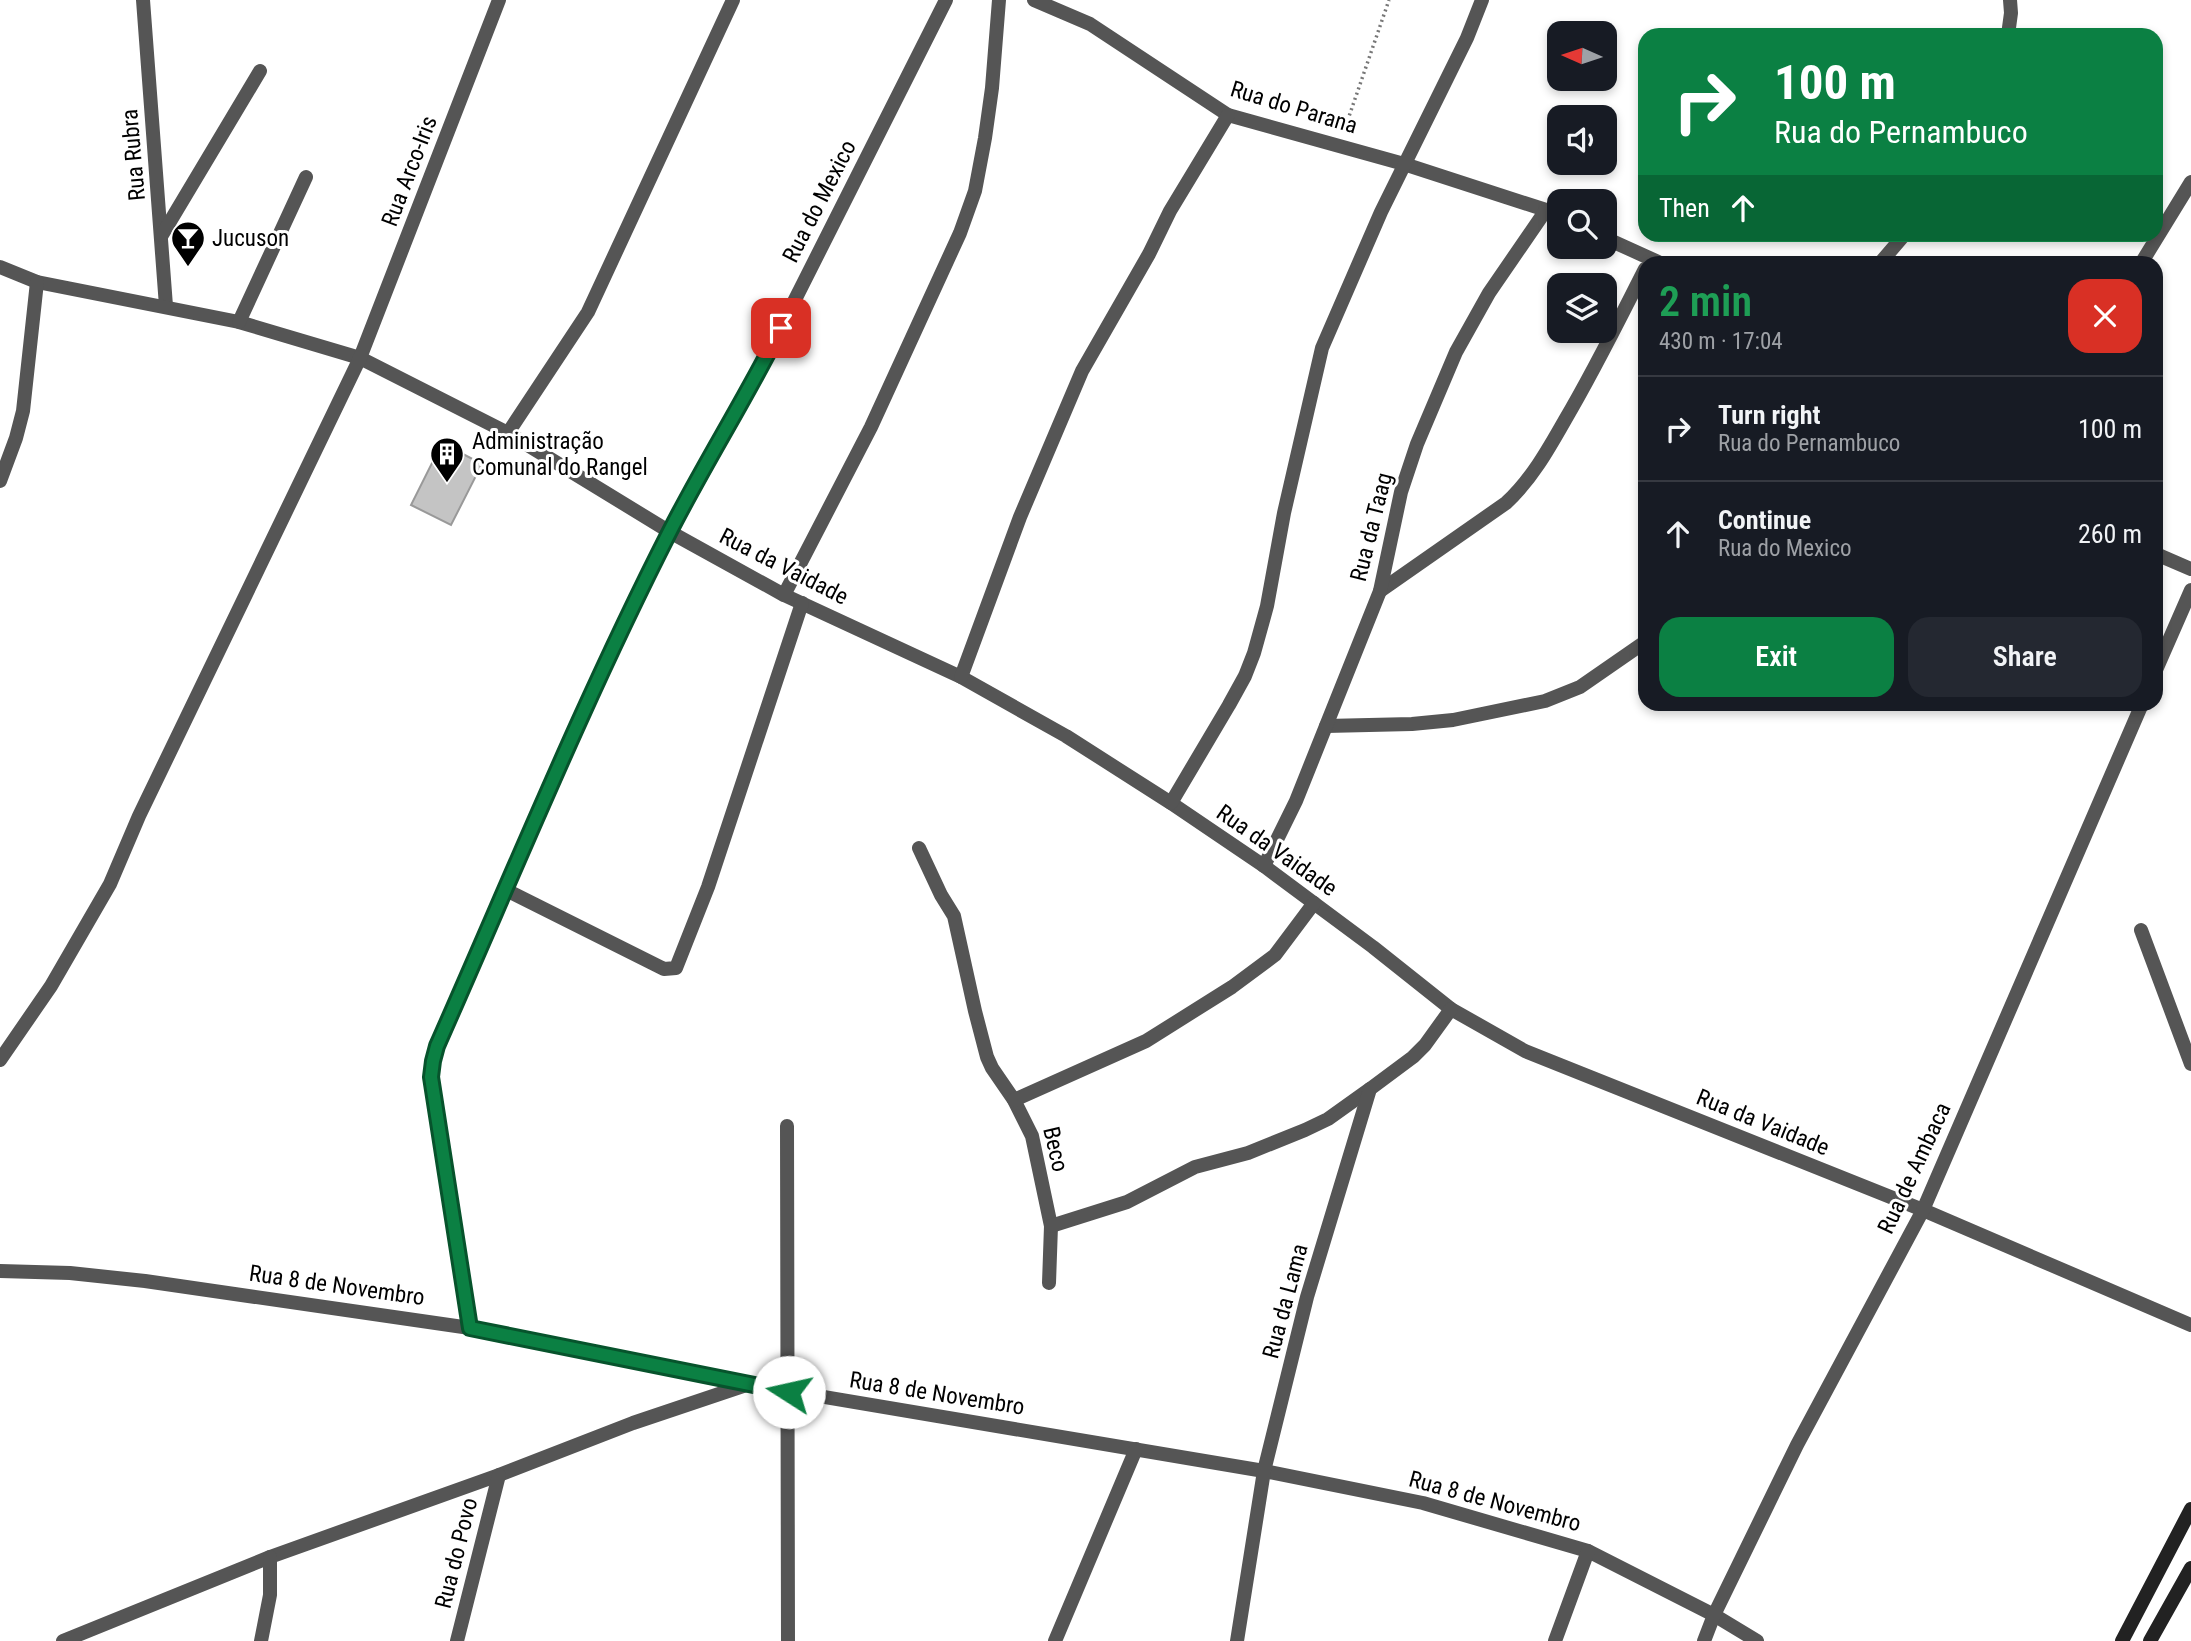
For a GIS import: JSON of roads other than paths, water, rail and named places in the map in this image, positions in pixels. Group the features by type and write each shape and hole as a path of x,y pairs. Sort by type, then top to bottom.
{"main road":[{"path":"2122,1641 2191,1509"},
{"path":"2150,1641 2191,1568"}],"street":[{"name":"Rua Rubra","path":"143,0 166,306"},
{"name":"Rua Arco-Iris","path":"0,1060 51,986 110,884 139,816 360,358 499,0"},
{"path":"508,433 592,304 733,0"},
{"name":"Rua do Mexico","path":"470,1328 431,1077 437,1046 587,703 670,532 756,377 946,0"},
{"path":"783,595 871,427 960,233 975,191 985,138 999,0"},
{"name":"Rua do Parana","path":"1034,0 1090,24 1228,115 1404,164 1547,211"},
{"path":"1171,803 1229,705 1254,653 1267,606 1284,513 1322,348 1404,164 1436,105 1482,0"},
{"path":"2009,28 2010,0"},
{"path":"162,235 260,71"},
{"path":"961,677 1020,517 1082,371 1149,254 1170,211 1228,115"},
{"path":"239,322 306,177"},
{"path":"2163,228 2191,182"},
{"name":"Rua da Taag","path":"1264,866 1296,800 1380,591 1401,492 1417,443 1456,352 1489,293 1547,220"},
{"path":"1886,256 1898,242"},
{"path":"1617,245 1638,256"},
{"name":"Rua da Vaidade","path":"0,267 37,282 239,322 360,358 508,433 670,532 783,595 961,677 1066,736 1264,866 1451,1009 1545,1060 1923,1210 2191,1325"},
{"path":"0,481 23,411 37,282"},
{"path":"1380,591 1506,503 1521,488 1588,381 1638,286"},
{"path":"2163,557 2191,569"},
{"path":"2163,654 2191,590"},
{"path":"506,890 664,969 676,968 708,887 802,603"},
{"path":"1326,726 1453,720 1545,701 1580,687 1638,647"},
{"name":"Rua de Ambaca","path":"1704,1641 1714,1615 1797,1445 1923,1210 2139,711"},
{"name":"Beco","path":"919,848 954,916 987,1057 1014,1100 1032,1136 1051,1226 1049,1283"},
{"path":"1014,1100 1146,1041 1232,987 1275,955 1314,903"},
{"path":"2141,930 2191,1064"},
{"path":"1051,1226 1127,1202 1195,1167 1248,1153 1328,1119 1419,1051 1451,1009"},
{"name":"Rua da Lama","path":"1237,1641 1264,1471 1307,1297 1370,1089"},
{"path":"787,1126 788,1641"},
{"name":"Rua 8 de Novembro","path":"0,1271 70,1273 145,1281 470,1328 789,1392 1264,1471 1423,1503 1588,1551 1714,1615 1756,1641"},
{"path":"63,1641 270,1557 499,1475 633,1423 747,1384"},
{"path":"1055,1641 1136,1449"},
{"name":"Rua do Povo","path":"457,1641 499,1475"},
{"path":"1555,1641 1588,1551"},
{"path":"261,1641 270,1595 270,1557"}],"place":[{"name":"Jucuson","path":"188,268"},
{"name":"Administração Comunal do Rangel","path":"447,484"}]}
